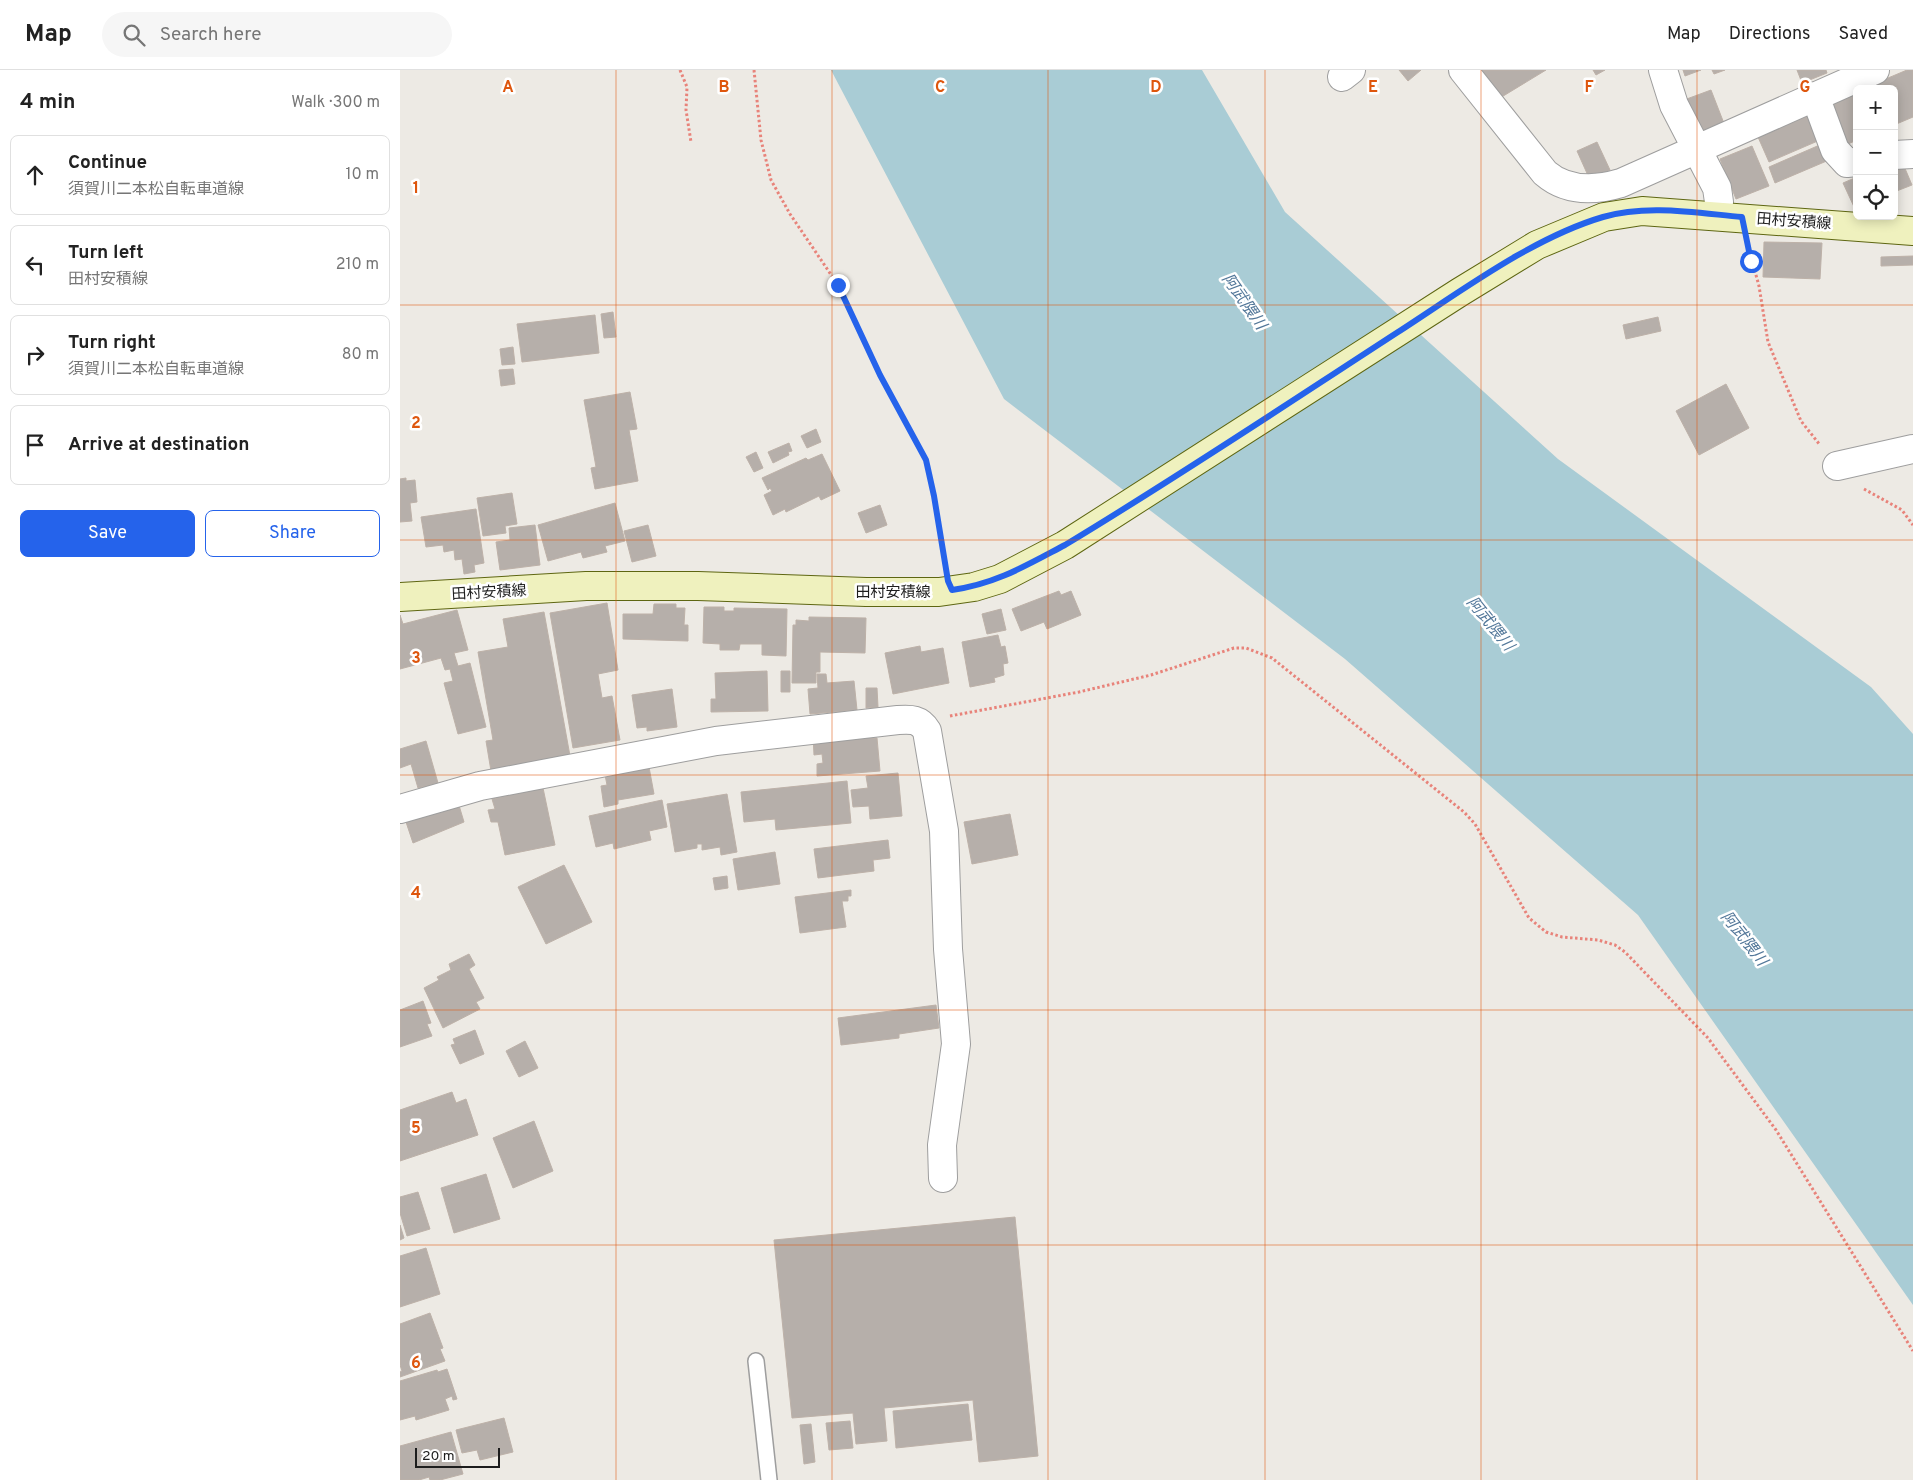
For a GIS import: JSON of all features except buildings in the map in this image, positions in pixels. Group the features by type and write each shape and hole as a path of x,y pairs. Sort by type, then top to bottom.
{"main road":[{"name":"田村安積線","path":"400,597 586,586 698,586 886,593 974,587 1000,579 1065,545 1460,292 1537,245 1604,217 1642,211 1913,231"}],"street":[{"path":"1463,70 1545,173 1553,180 1574,187 1602,189 1698,150 1875,70"},
{"path":"1663,70 1674,105 1717,188 1719,202 1729,216"},
{"path":"1815,96 1835,150 1847,163 1853,162"},
{"path":"1898,155 1913,154"},
{"path":"1837,466 1913,449"},
{"path":"400,809 480,786 716,741 898,720 910,719 920,722 927,731 944,831 948,949 956,1044 942,1145 943,1178"}],"lane":[{"path":"756,1361 769,1480"}],"path":[{"path":"680,70 687,88 686,110 691,142"},
{"path":"754,70 761,140 771,180 790,214 838,285 880,375 926,460 948,581 952,590"},
{"path":"1729,216 1759,286 1768,342 1801,421 1846,479 1902,510 1913,525"},
{"path":"920,722 1088,690 1151,675 1234,648 1259,652 1272,658 1464,812 1475,824 1529,918 1546,932 1562,937 1598,940 1615,945 1641,966 1708,1038 1764,1113 1913,1350"}],"water":[{"name":"阿武隈川","path":"831,70 1202,70 1285,212 1558,459 1871,687 1913,734 1913,1305 1638,915 1345,659 1004,399"}],"route":[{"path":"838,285 880,375 926,460 948,581 952,590 974,587 1000,579 1065,545 1460,292 1537,245 1583,224 1604,217 1642,211 1742,217 1751,261"}]}
